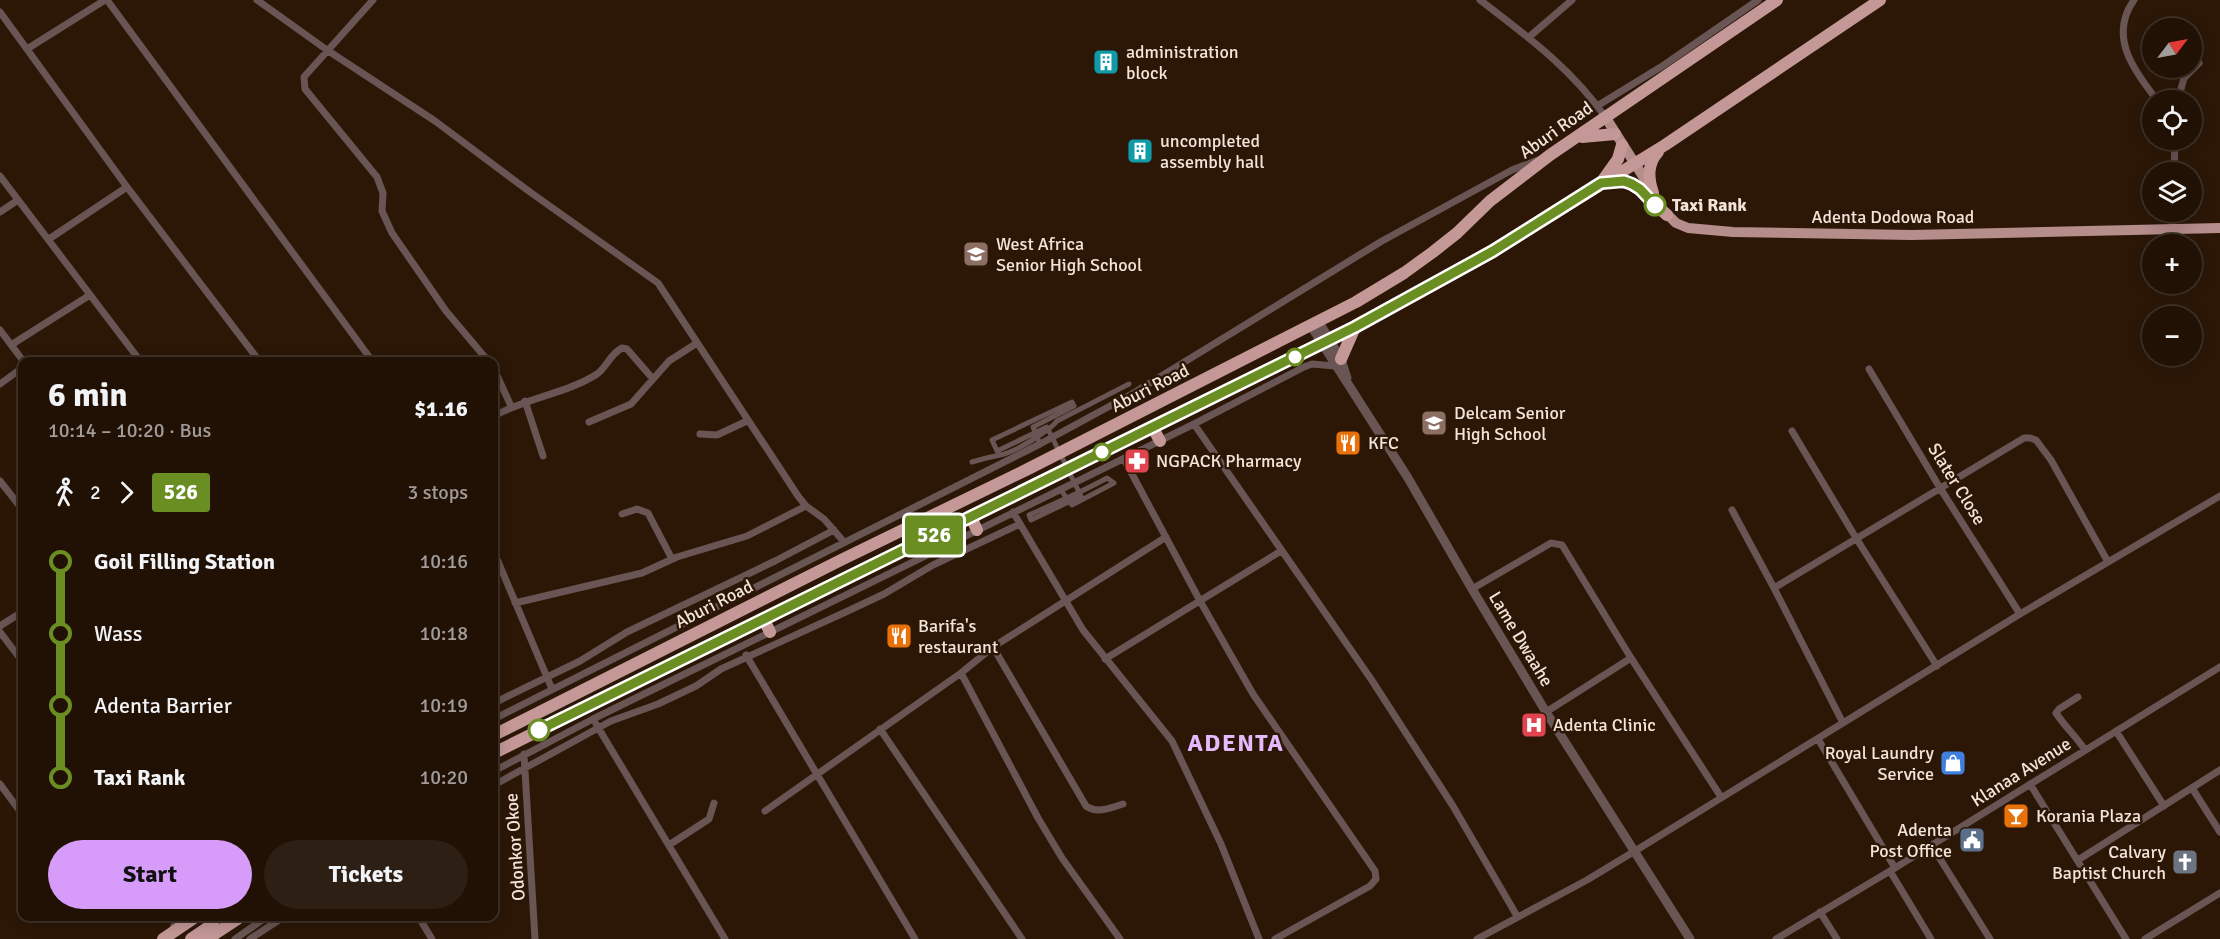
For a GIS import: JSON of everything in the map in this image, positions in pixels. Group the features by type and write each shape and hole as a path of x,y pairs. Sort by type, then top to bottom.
{"highway":[{"name":"Aburi Road","path":"498,733 868,547 1028,470 1315,324 1365,296 1419,263 1457,233 1490,201 1550,155 1777,0"},
{"path":"498,751 1355,327 1493,251 1635,164 1880,0"},
{"path":"1572,140 1592,135 1619,139 1618,159 1601,183"},
{"path":"1653,192 1650,183 1650,165 1655,155 1665,145"},
{"path":"1601,183 1624,181 1632,184 1666,215"},
{"path":"1338,362 1355,327"},
{"path":"1153,428 1160,441"},
{"path":"971,517 976,530"},
{"path":"862,534 868,547"},
{"path":"764,620 770,632"},
{"path":"167,937 190,921"},
{"path":"191,939 213,924"},
{"path":"207,939 213,924"}],"main road":[{"path":"1606,118 1666,215"},
{"name":"Adenta Dodowa Road","path":"1666,215 1676,224 1688,228 1733,232 1912,235 2220,228"}],"street":[{"path":"27,49 106,0 369,357"},
{"path":"258,0 327,50 435,121 530,192 650,275 786,480 807,506 824,519 844,542"},
{"path":"373,0 304,77 305,89 377,177 383,193 382,211 392,233 446,311 485,357"},
{"path":"1480,0 1549,53 1589,93 1606,118"},
{"path":"1529,37 1572,0"},
{"path":"1597,106 1664,65 1758,0"},
{"path":"2134,0 2127,12 2122,38 2133,68 2150,90"},
{"path":"0,12 127,187 256,357"},
{"path":"498,717 862,534 1132,394 1382,242 1512,170 1550,155"},
{"path":"0,176 137,357"},
{"path":"49,239 127,187"},
{"path":"0,212 18,200"},
{"path":"2172,222 2172,228"},
{"path":"11,345 90,295"},
{"name":"Lame Dwaahe","path":"1315,324 1546,712 1690,939"},
{"path":"0,330 20,357"},
{"path":"589,422 631,404 669,361 697,343"},
{"path":"498,414 511,406 573,385 597,374 611,356 622,348 627,349 653,380"},
{"path":"498,769 593,719 1124,459 1304,367 1312,364 1338,362"},
{"name":"Slater Close","path":"1869,369 1940,488 2020,614"},
{"path":"0,384 18,371"},
{"path":"498,378 511,406"},
{"path":"972,462 1002,455 1039,441 1057,421 1129,384"},
{"path":"525,401 543,456"},
{"path":"1039,441 1033,427 1074,406 1072,402 992,440 997,451 1027,437 1037,432 1047,427 1081,496 1071,500 1061,505 1031,520 1029,515 1065,499 1074,495 1084,491 1107,478 1113,483 1072,505 1066,497 1060,489"},
{"path":"700,434 717,435 747,421"},
{"path":"1194,424 1377,688 1453,807 1517,916"},
{"path":"1792,431 1937,666"},
{"path":"1774,588 2024,438 2036,441 2058,471 2108,562"},
{"path":"1124,459 1253,694 1376,876 1375,883 1275,939"},
{"path":"0,481 18,503"},
{"path":"1477,939 1587,880 2020,614 2220,496"},
{"path":"515,603 642,573 672,559 747,536 807,506"},
{"path":"622,514 638,509 648,513 672,559"},
{"path":"1732,510 1843,723"},
{"path":"1013,512 1083,630 1172,741 1221,844 1259,939"},
{"path":"498,784 598,728 696,686 721,669 884,594 933,565 1020,524"},
{"path":"498,701 590,656 627,632 834,530"},
{"path":"765,811 993,647 1166,537"},
{"path":"1472,590 1551,543 1562,544 1631,658 1721,797"},
{"path":"1106,659 1281,551"},
{"path":"498,562 552,690"},
{"path":"0,626 18,615"},
{"path":"0,632 18,656"},
{"path":"740,647 915,939"},
{"path":"993,647 1086,806 1093,811 1123,804"},
{"path":"1546,712 1631,658"},
{"name":"Klanaa Avenue","path":"1776,939 1932,846 2220,667"},
{"path":"961,672 1038,818 1062,858 1120,939"},
{"path":"2078,697 2056,713 2085,750"},
{"path":"593,719 726,939"},
{"path":"880,729 1022,939"},
{"path":"2116,730 2164,806"},
{"path":"1818,739 1931,939"},
{"name":"Odonkor Okoe","path":"524,754 535,939"},
{"path":"2078,860 2220,770"},
{"path":"0,784 18,809"},
{"path":"2030,784 2126,939"},
{"path":"2192,788 2220,832"},
{"path":"669,845 709,819 714,803"},
{"path":"1932,846 1990,939"},
{"path":"2145,939 2220,893"},
{"path":"1820,912 1837,939"},
{"path":"167,937 175,921"},
{"path":"235,939 261,921"},
{"path":"248,930 253,938 278,921"},
{"path":"421,921 432,939"}],"bus line":[{"name":"526","path":"539,730 1355,327 1493,251 1601,183 1624,181 1632,184 1655,205"}],"place":[{"name":"administration block","path":"1106,62"},
{"name":"uncompleted assembly hall","path":"1140,151"},
{"name":"Taxi Rank","path":"1655,205"},
{"name":"West Africa Senior High School","path":"976,254"},
{"name":"Delcam Senior High School","path":"1434,423"},
{"name":"KFC","path":"1348,443"},
{"name":"NGPACK Pharmacy","path":"1137,461"},
{"name":"Barifa's restaurant","path":"899,636"},
{"name":"Adenta Clinic","path":"1534,725"},
{"name":"Royal Laundry Service","path":"1953,763"},
{"name":"Korania Plaza","path":"2016,816"},
{"name":"Adenta Post Office","path":"1972,840"},
{"name":"Calvary Baptist Church","path":"2185,862"}],"district":[{"name":"ADENTA","path":"1236,743"}]}
